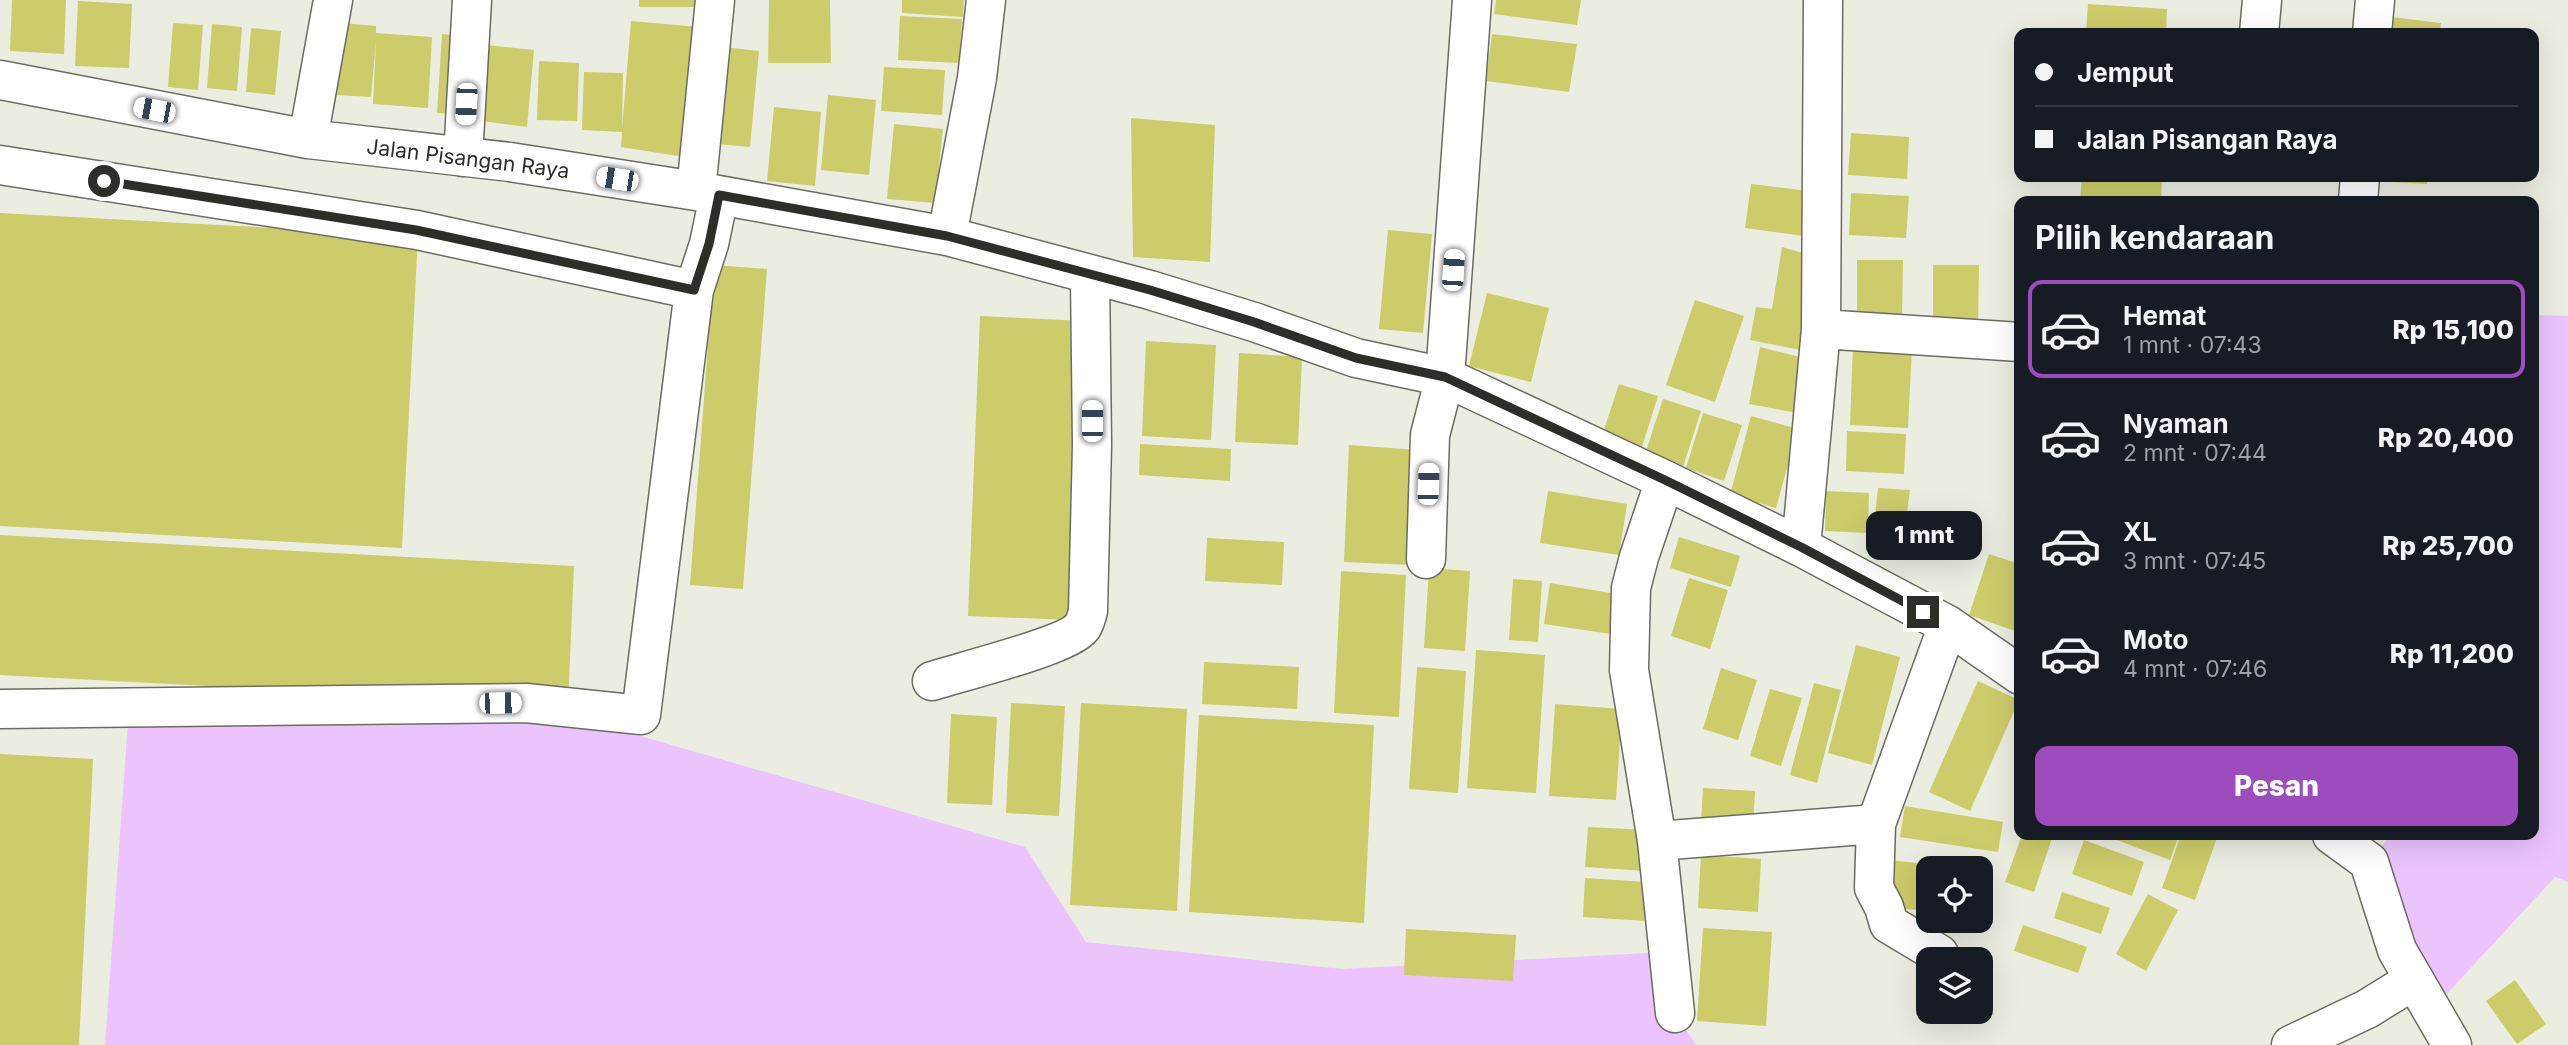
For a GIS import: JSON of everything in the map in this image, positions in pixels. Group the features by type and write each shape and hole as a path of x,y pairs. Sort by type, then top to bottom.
{"street":[{"path":"308,139 332,0"},
{"path":"463,157 471,0"},
{"path":"0,709 526,703 641,715 694,290 709,244 708,193 715,0"},
{"path":"947,236 977,78 986,0"},
{"path":"1426,559 1430,435 1445,377 1472,0"},
{"path":"1801,547 1821,329 1823,0"},
{"path":"2259,28 2262,0"},
{"path":"2372,28 2375,0"},
{"name":"Jalan Pisangan Raya","path":"0,80 308,139 463,157 708,193 947,236 1150,290 1254,322 1356,358 1445,377 1801,547 1948,625 2014,670"},
{"path":"0,165 416,230 694,290"},
{"path":"932,681 1059,640 1083,626 1088,611 1092,445 1090,275"},
{"path":"1821,329 2014,342"},
{"path":"1665,480 1631,588 1629,670 1657,841 1675,1013"},
{"path":"1927,947 1889,924 1874,888 1876,824 1948,625"},
{"path":"1657,841 1876,824"},
{"path":"2340,840 2369,862 2397,950 2452,1045"},
{"path":"2291,1045 2367,1009 2414,980"}],"shaded area":[{"path":"2539,315 2568,316 2568,882 2555,877 2431,1011 2369,862 2387,840 2539,840"},
{"path":"526,703 1025,847 1086,942 1342,969 1669,952 1675,1013 1696,1045 105,1045 129,708"}],"building":[{"path":"12,0 66,0 64,54 10,51"},
{"path":"639,0 711,0 711,7 639,7"},
{"path":"769,0 830,0 831,63 768,63"},
{"path":"902,0 964,0 963,17 902,13"},
{"path":"1496,0 1581,0 1577,25 1494,14"},
{"path":"78,1 132,4 129,68 75,66"},
{"path":"2088,4 2167,9 2166,28 2086,28"},
{"path":"900,16 962,19 959,63 898,60"},
{"path":"2391,17 2441,23 2440,28 2390,28"},
{"path":"631,21 710,28 697,159 621,147 622,132 582,130 584,72 623,73 622,129"},
{"path":"173,23 203,25 198,90 168,87"},
{"path":"342,23 376,26 376,33 432,37 428,108 373,104 376,41 371,97 337,95"},
{"path":"212,24 242,27 237,91 207,88"},
{"path":"251,28 281,31 275,95 246,92"},
{"path":"442,34 465,36 461,114 437,113"},
{"path":"1492,34 1577,44 1569,92 1486,81"},
{"path":"486,45 534,50 527,127 482,121"},
{"path":"715,46 759,51 750,147 706,143"},
{"path":"539,61 579,63 577,121 537,120"},
{"path":"884,67 945,70 942,115 881,111"},
{"path":"828,95 876,100 869,175 821,170"},
{"path":"774,107 821,112 815,186 767,181"},
{"path":"1131,118 1215,125 1210,262 1133,257"},
{"path":"894,124 943,129 935,203 887,199"},
{"path":"1851,133 1909,137 1907,179 1848,175"},
{"path":"2082,182 2162,182 2161,196 2080,196"},
{"path":"2392,182 2427,182 2427,184"},
{"path":"1751,184 1809,191 1804,236 1745,228"},
{"path":"1851,193 1909,196 1906,238 1849,235"},
{"path":"0,213 418,236 402,548 0,526"},
{"path":"1388,230 1432,234 1423,333 1379,329"},
{"path":"1782,247 1817,257 1811,352 1750,340 1756,307 1772,309"},
{"path":"1857,260 1903,260 1902,323 1857,322"},
{"path":"714,265 767,269 743,589 690,585"},
{"path":"1933,265 1979,265 1978,328 1933,327"},
{"path":"1487,293 1549,308 1531,382 1469,366"},
{"path":"1695,300 1744,316 1715,402 1666,385"},
{"path":"980,316 1084,321 1072,620 968,616"},
{"path":"1146,341 1216,345 1211,440 1142,436"},
{"path":"1853,344 1912,347 1908,428 1850,425"},
{"path":"1760,347 1804,358 1797,413 1749,404"},
{"path":"1239,353 1302,357 1298,445 1235,442"},
{"path":"1619,384 1658,396 1640,453 1601,439"},
{"path":"1663,399 1701,411 1683,467 1645,454"},
{"path":"1703,413 1742,425 1724,481 1686,468"},
{"path":"1751,416 1798,429 1776,508 1730,495"},
{"path":"1847,431 1906,434 1904,474 1846,471"},
{"path":"1140,444 1231,449 1230,481 1139,475"},
{"path":"1349,445 1418,450 1412,565 1344,562"},
{"path":"1878,488 1910,490 1901,560 1871,556"},
{"path":"1548,491 1627,504 1619,555 1540,543"},
{"path":"1826,491 1869,493 1868,533 1825,531"},
{"path":"0,535 574,566 568,705 0,675"},
{"path":"1679,537 1740,556 1731,587 1670,568"},
{"path":"1207,538 1284,542 1282,585 1205,581"},
{"path":"1989,554 2014,562 2014,631 1969,615"},
{"path":"1429,568 1470,571 1465,651 1424,648"},
{"path":"1341,571 1406,575 1399,717 1334,713"},
{"path":"1689,578 1728,590 1710,649 1671,636"},
{"path":"1513,579 1542,581 1538,642 1509,640"},
{"path":"1550,583 1617,594 1611,634 1544,624"},
{"path":"1856,645 1900,657 1872,765 1828,753"},
{"path":"1476,650 1545,655 1536,793 1467,788"},
{"path":"1204,662 1299,667 1297,709 1202,704"},
{"path":"1417,667 1466,671 1458,793 1409,789"},
{"path":"1721,668 1757,680 1738,740 1703,729"},
{"path":"1978,681 2014,698 2014,711 1970,811 1929,792"},
{"path":"1814,683 1841,690 1817,783 1790,775"},
{"path":"1770,689 1802,698 1781,766 1750,756"},
{"path":"1011,703 1065,706 1059,816 1006,813"},
{"path":"1081,703 1187,709 1177,911 1070,905"},
{"path":"1555,704 1622,709 1616,800 1549,796"},
{"path":"951,714 997,717 992,805 947,803"},
{"path":"1199,715 1374,725 1364,923 1189,912"},
{"path":"0,754 93,759 79,1045 0,1045"},
{"path":"1703,788 1755,791 1753,826 1701,822"},
{"path":"1905,806 2003,822 1998,852 1900,837"},
{"path":"1588,827 1648,830 1646,871 1585,867"},
{"path":"2020,840 2051,840 2034,892 2005,882"},
{"path":"2084,840 2144,862 2132,896 2072,874"},
{"path":"2117,840 2177,840 2170,860"},
{"path":"2179,840 2216,840 2195,900 2162,888"},
{"path":"1701,855 1761,859 1758,912 1698,908"},
{"path":"1888,860 1916,863 1916,910 1884,907"},
{"path":"1585,878 1648,882 1646,921 1583,917"},
{"path":"2062,892 2110,908 2101,934 2054,918"},
{"path":"2148,894 2178,910 2146,971 2116,954"},
{"path":"2023,925 2087,947 2078,973 2014,951"},
{"path":"1703,928 1772,932 1766,1026 1697,1021"},
{"path":"1406,929 1516,935 1513,981 1404,975"},
{"path":"2515,980 2546,1024 2517,1044 2486,1001"}],"route":[{"path":"104,181 416,230 694,290 709,244 719,195 947,236 1150,290 1254,322 1356,358 1445,377 1665,480 1801,547 1923,612"}]}
